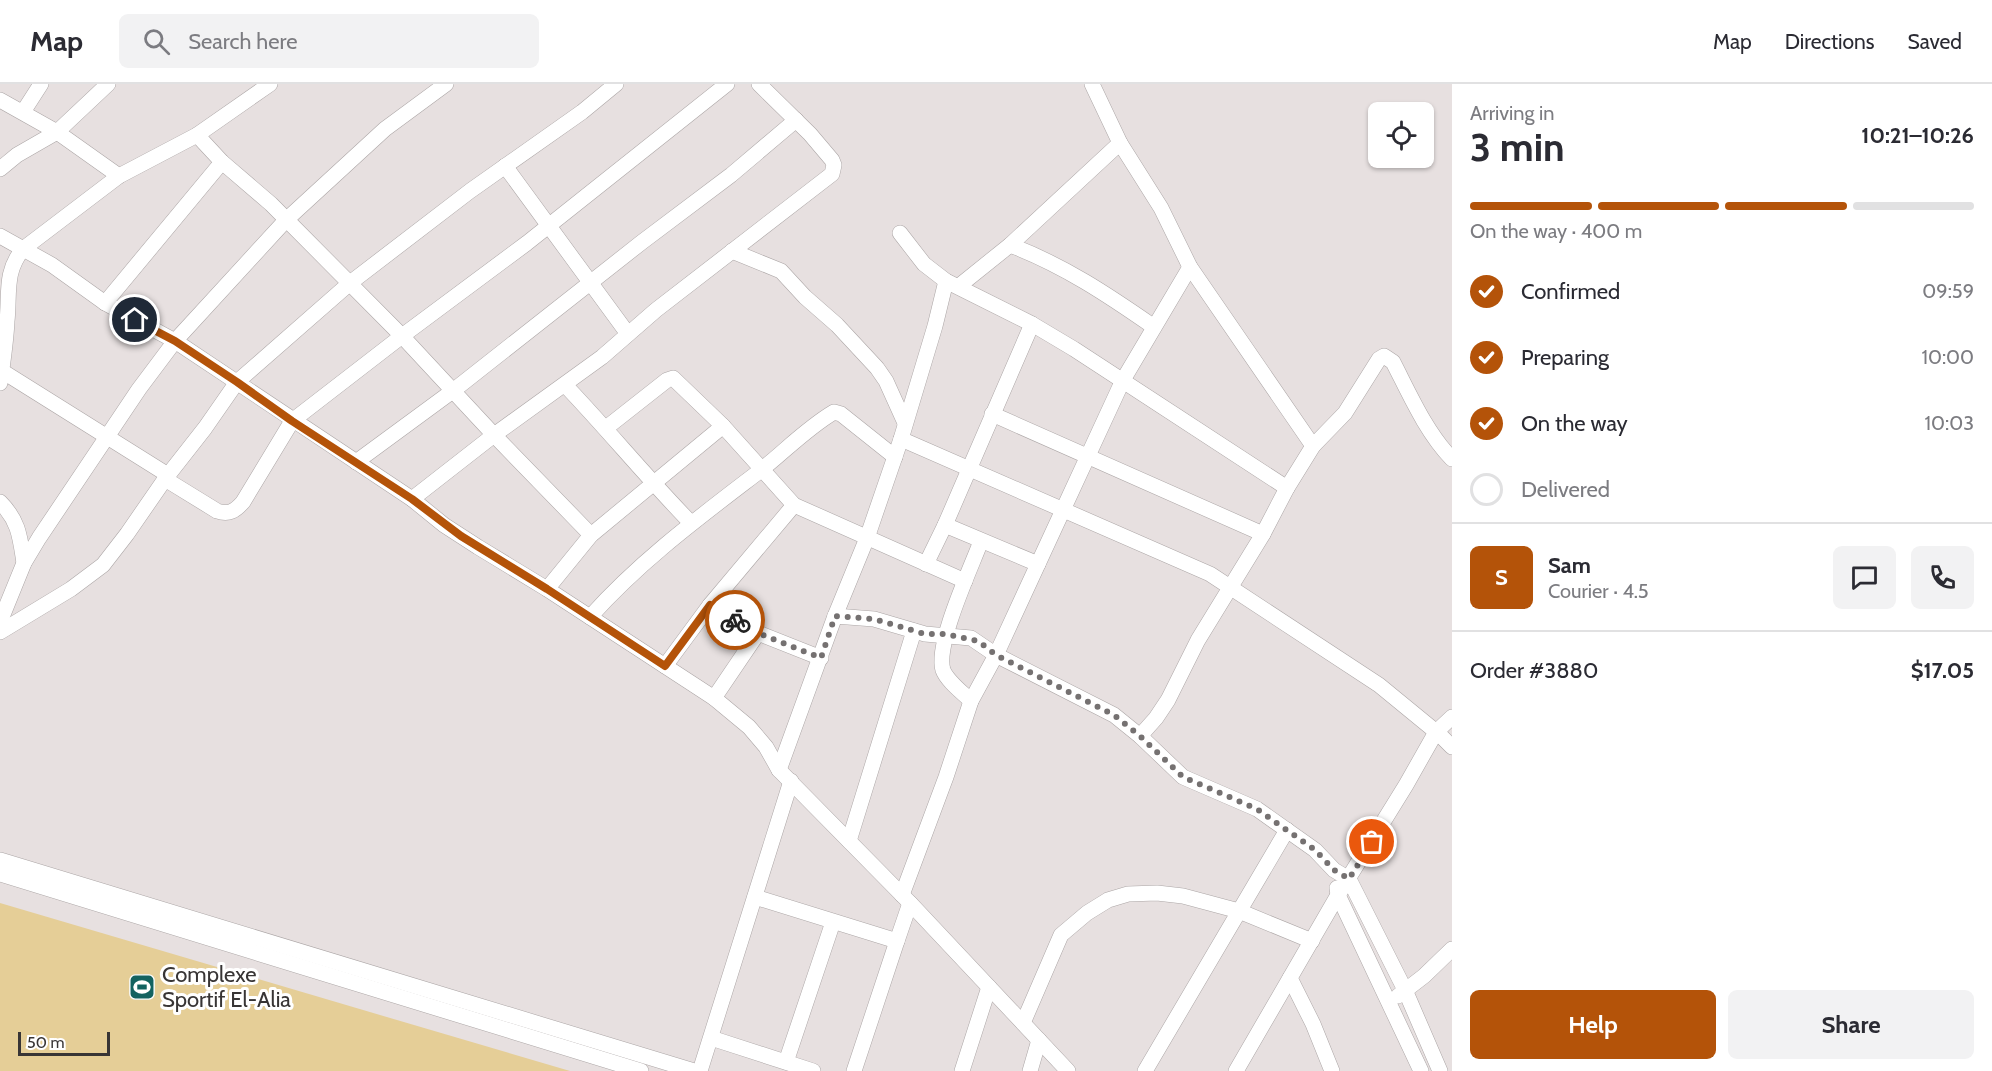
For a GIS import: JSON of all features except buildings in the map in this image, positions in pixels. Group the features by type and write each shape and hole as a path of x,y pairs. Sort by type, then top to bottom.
{"street":[{"path":"23,112 41,84"},
{"path":"0,170 17,155 57,132 108,84"},
{"path":"270,84 198,135 119,176 23,249 11,268 8,280 8,319 1,377 106,437 217,512 226,514 243,502 292,421 550,225 727,84"},
{"path":"0,622 24,564 106,437 175,341 286,220 385,129 446,84"},
{"path":"0,632 92,575 127,534 237,382 350,283 505,166 582,112 616,84"},
{"path":"412,499 494,435 565,385 656,310 828,178 834,170 832,160 759,84"},
{"path":"1092,84 1120,143 1161,208 1190,267 1313,446"},
{"path":"0,100 57,132 119,176"},
{"path":"356,462 454,390 642,242 732,175 796,120"},
{"path":"198,135 222,162 286,220 350,283 591,535"},
{"path":"780,770 835,616 867,538 901,439 935,326 953,284 1010,245 1120,143"},
{"path":"105,303 222,162"},
{"path":"505,166 628,334"},
{"path":"900,233 924,264 953,284 1032,324 1123,380 1287,488"},
{"path":"0,236 52,265 105,303 175,341 412,499 470,542 547,589 714,698 749,727 766,747 780,770 906,899 1068,1071"},
{"path":"1010,245 1050,261 1086,281 1154,327"},
{"path":"732,251 781,271 805,297 837,325 882,374 905,423"},
{"path":"854,1071 897,941 906,899 971,701 996,655 1123,380 1190,267"},
{"path":"926,564 1032,324"},
{"path":"1140,736 1168,700 1198,639 1263,534 1287,488 1313,446 1345,413 1379,359 1384,356 1393,362 1425,422 1452,459"},
{"path":"606,428 672,378 723,426 794,505 966,581"},
{"path":"565,385 606,428 652,484 690,523"},
{"path":"591,618 617,587 690,523 834,412 842,414 895,457"},
{"path":"993,414 1263,534"},
{"path":"547,589 591,535 723,426"},
{"path":"901,439 1210,574 1379,685 1452,747"},
{"path":"0,502 12,514 24,564"},
{"path":"665,666 710,605 794,505"},
{"path":"945,525 1038,564"},
{"path":"971,701 943,671 942,665 945,634 981,540"},
{"path":"710,605 758,633 821,658"},
{"path":"835,616 874,619 925,634 971,638 996,655 1114,715 1183,777 1257,809 1315,850 1334,870 1349,879 1405,990 1440,1071"},
{"path":"849,841 914,631"},
{"path":"714,698 758,633"},
{"path":"1236,1071 1436,732 1452,717"},
{"path":"700,1071 791,781"},
{"path":"1145,1071 1287,830"},
{"path":"0,860 694,1071"},
{"path":"1334,870 1338,895 1421,1071"},
{"path":"0,874 641,1071"},
{"path":"1023,1023 1061,935 1087,913 1108,900 1128,894 1157,893 1183,896 1239,911 1312,941"},
{"path":"755,897 897,941"},
{"path":"786,1062 833,922"},
{"path":"1389,1003 1424,976 1452,949"},
{"path":"1290,978 1314,1024 1332,1071"},
{"path":"962,1071 989,987"},
{"path":"711,1038 813,1071"},
{"path":"1030,1071 1039,1040"}],"shaded area":[{"name":"Complexe Sportif El-Alia","path":"0,903 570,1071 0,1071"}],"way so far":[{"path":"735,620 758,633 821,658 835,616 887,621 925,634 971,638 996,655 1114,715 1127,724 1183,777 1257,809 1315,850 1334,870 1349,879 1372,842"}],"place":[{"name":"Complexe Sportif El-Alia","path":"142,987"}],"route":[{"path":"135,320 175,341 412,499 444,525 665,666 710,605 735,620"}]}
